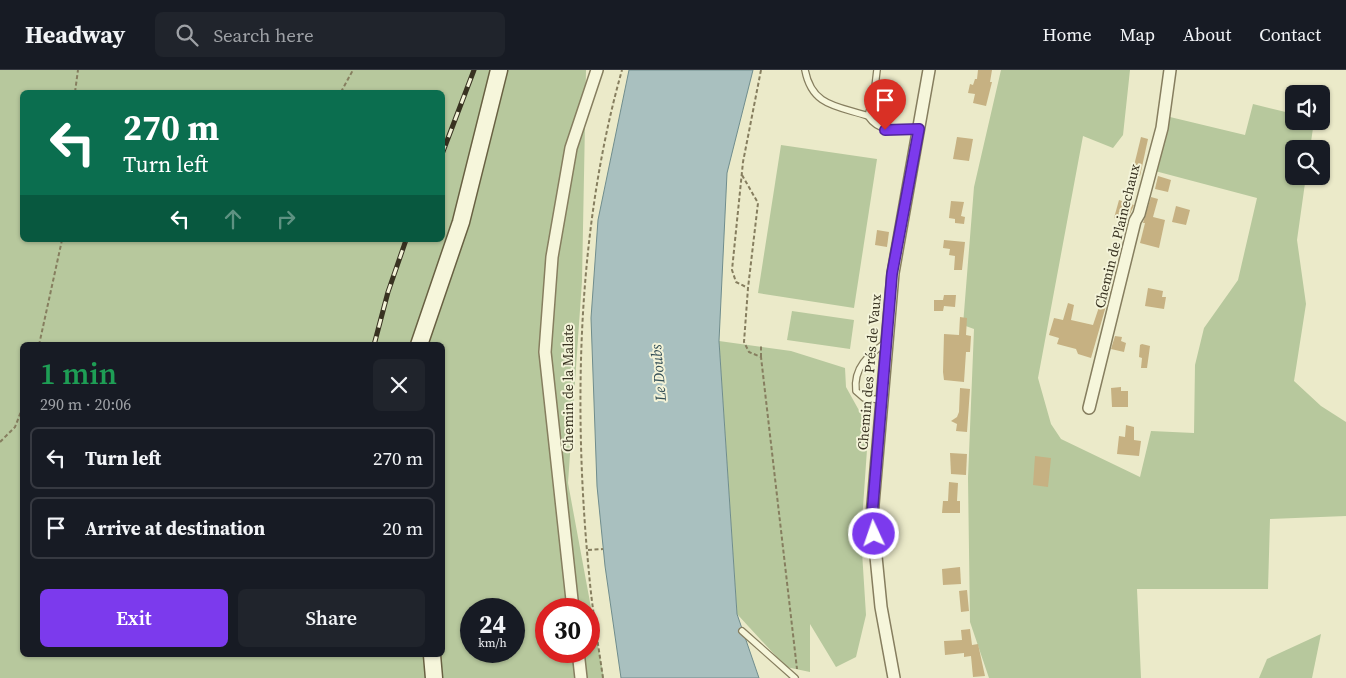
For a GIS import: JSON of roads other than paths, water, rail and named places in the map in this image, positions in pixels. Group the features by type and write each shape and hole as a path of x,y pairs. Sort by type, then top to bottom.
{"main road":[{"path":"420,342 462,222 499,70"},
{"path":"432,657 434,678"}],"street":[{"name":"Chemin de la Malate","path":"572,598 545,352 552,257 571,148 597,70"},
{"name":"Chemin des Prés de Vaux","path":"894,678 881,607 872,516 896,244 929,70"},
{"name":"Chemin de Plainechaux","path":"1089,408 1135,221 1139,214 1162,128 1170,70"},
{"path":"579,663 581,678"}],"lane":[{"path":"805,70 808,84 815,95 832,106 868,116 873,123 885,130 919,129"},
{"path":"868,116 878,70"},
{"path":"882,400 864,398 856,391 855,380 858,369 869,355 887,340"},
{"path":"742,631 797,678"}],"water":[{"name":"Le Doubs","path":"629,70 753,70 727,173 719,341 737,614 759,678 621,678 605,566 597,486 591,318 598,220"}],"railway":[{"path":"445,146 474,70"},
{"path":"375,342 388,292 405,242"}]}
